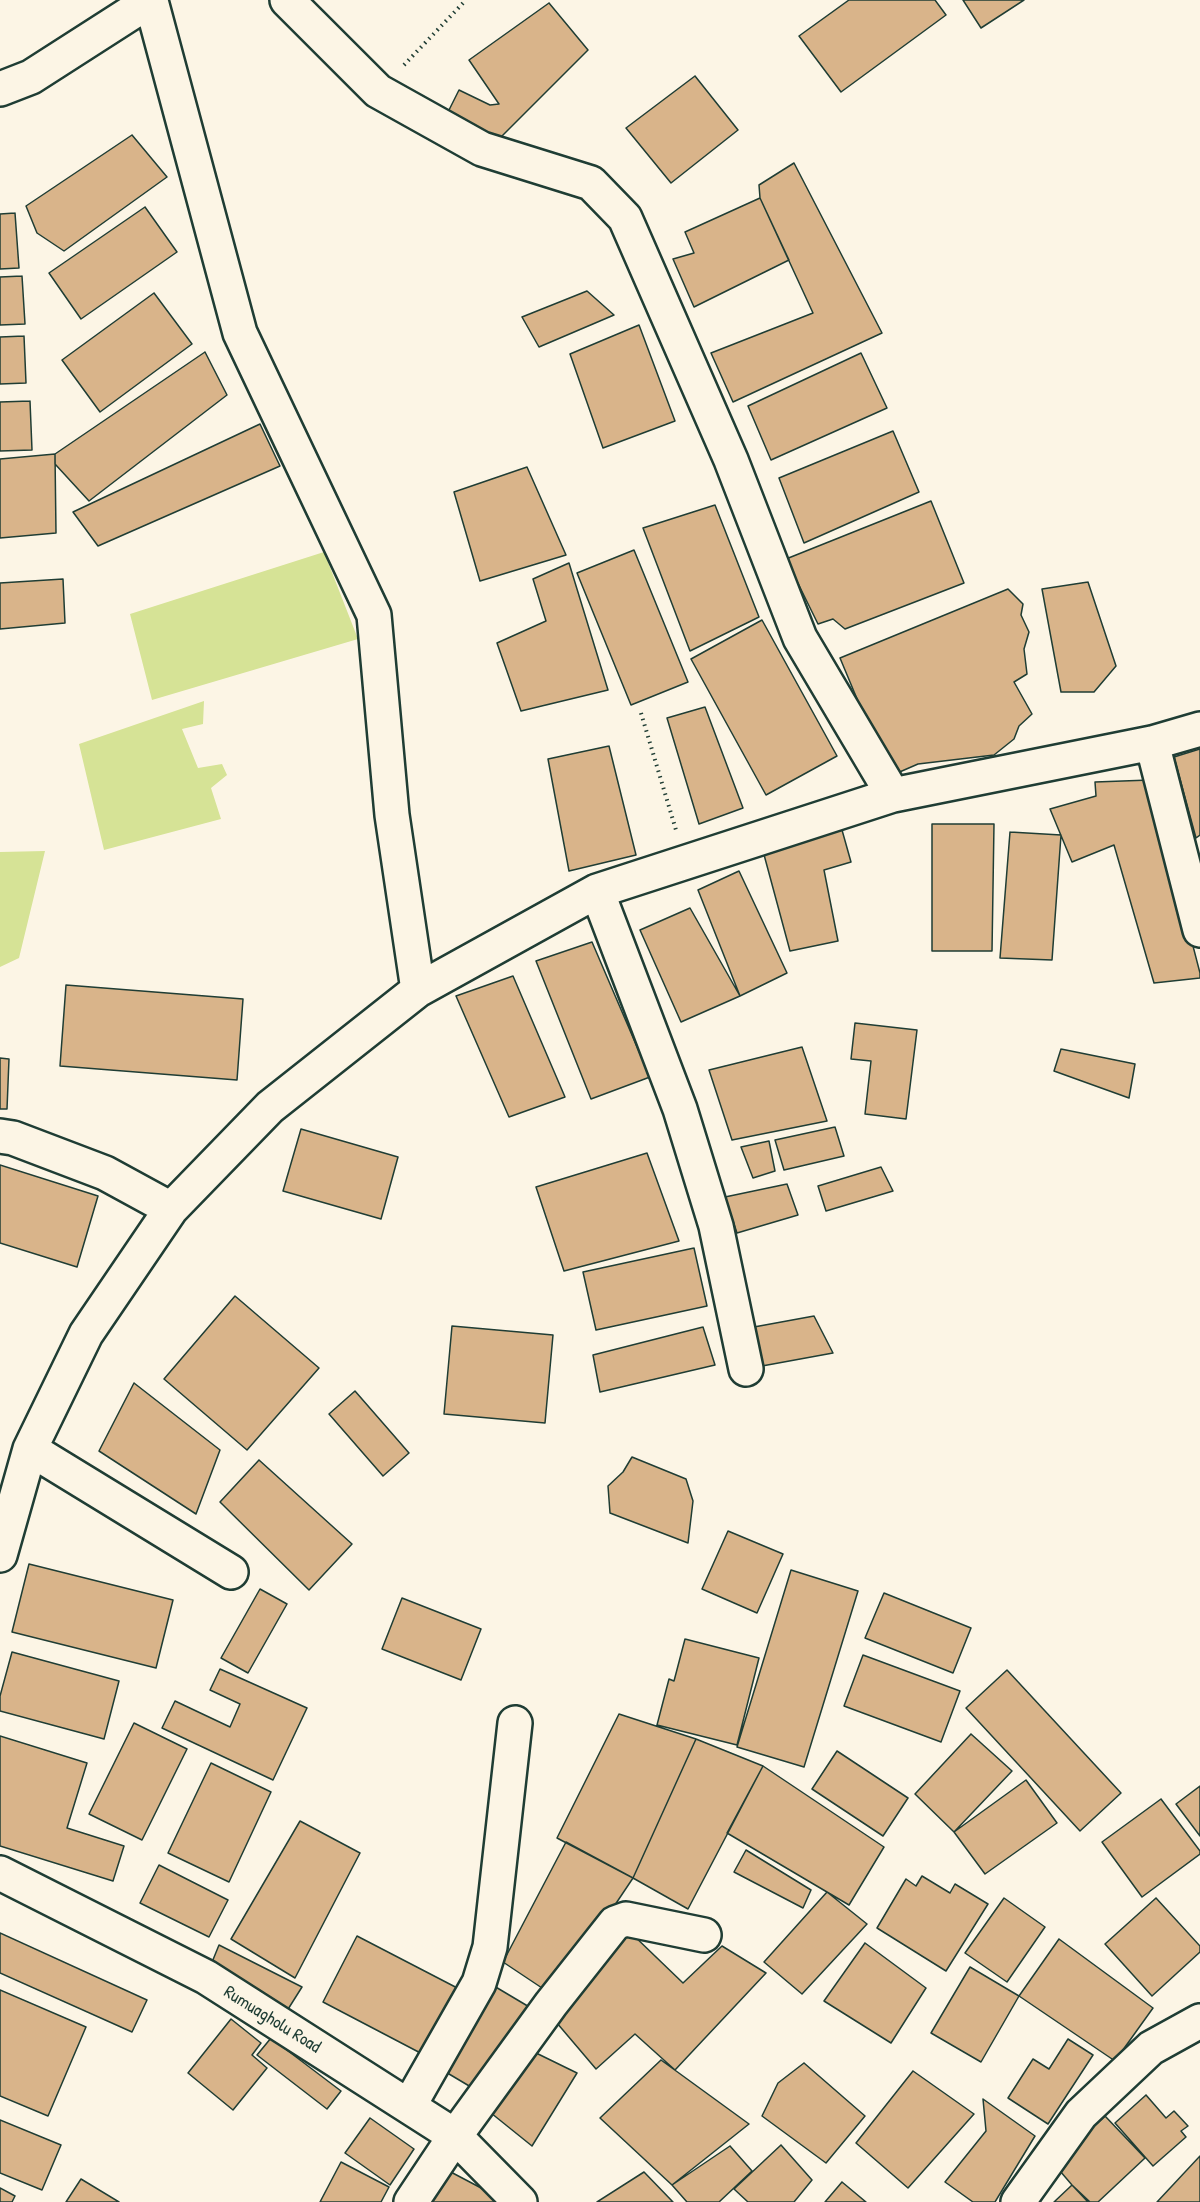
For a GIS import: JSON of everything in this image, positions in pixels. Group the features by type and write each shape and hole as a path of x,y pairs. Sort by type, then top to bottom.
{"street":[{"path":"0,89 31,77 151,0 240,333 374,615 392,815 418,990"},
{"path":"287,0 378,91 482,150 591,183 625,218 731,460 800,638 893,795"},
{"path":"0,1556 30,1449 86,1334 171,1209 270,1107 418,990 597,891 893,795 1152,743 1200,729"},
{"path":"1152,743 1200,930"},
{"path":"597,891 683,1120 716,1226 746,1369"},
{"path":"0,1136 13,1138 105,1173 171,1209"},
{"path":"30,1449 231,1572"},
{"path":"409,2106 479,1983 490,1947 515,1723"},
{"name":"Rumuagholu Road","path":"2,1881 206,1977 455,2136 520,2202"},
{"path":"411,2202 455,2136 551,2004 615,1923 626,1919 704,1935"},
{"path":"1018,2202 1081,2114 1151,2048 1200,2022"}],"path":[{"path":"378,91 466,0"},
{"path":"641,713 685,862"}],"green space":[{"path":"324,552 358,639 152,700 130,614"},
{"path":"204,701 203,724 182,729 198,768 222,764 227,775 211,788 221,819 104,850 79,744"},
{"path":"45,851 19,958 0,967 0,852"}],"building":[{"path":"849,0 935,0 946,15 841,92 799,36"},
{"path":"963,0 1024,0 981,28"},
{"path":"549,3 588,50 496,142 448,112 459,90 490,105 499,104 469,60"},
{"path":"695,76 738,130 671,183 626,128"},
{"path":"132,135 167,177 64,251 37,233 26,206"},
{"path":"794,163 882,333 733,402 711,353 813,313 760,198 759,185"},
{"path":"760,198 789,260 694,307 673,259 694,253 685,232"},
{"path":"145,207 177,252 81,319 49,273"},
{"path":"15,213 19,268 0,269 0,214"},
{"path":"22,276 25,324 0,325 0,277"},
{"path":"587,291 614,315 539,347 522,317"},
{"path":"154,293 192,344 100,412 62,360"},
{"path":"639,325 675,421 603,448 570,354"},
{"path":"24,336 26,383 0,384 0,337"},
{"path":"205,352 227,395 89,501 55,464 55,454"},
{"path":"861,353 887,408 771,460 748,406"},
{"path":"30,401 32,450 0,451 0,402"},
{"path":"260,424 280,466 98,546 73,512"},
{"path":"893,431 919,492 804,543 779,478"},
{"path":"55,454 56,533 0,538 0,459"},
{"path":"527,467 566,555 480,581 454,492"},
{"path":"931,501 964,583 845,629 833,619 818,624 786,559"},
{"path":"715,505 759,617 690,651 643,528"},
{"path":"634,550 688,682 631,705 577,573"},
{"path":"569,563 608,690 521,711 497,643 546,621 533,579"},
{"path":"63,579 65,623 0,629 0,583"},
{"path":"1088,582 1116,666 1094,692 1061,692 1042,589"},
{"path":"1008,589 1023,604 1021,615 1029,632 1024,649 1027,674 1014,682 1032,714 1019,726 1014,739 994,755 918,764 895,774 860,706 840,658"},
{"path":"762,620 837,756 766,795 691,659"},
{"path":"705,707 743,808 699,824 667,718"},
{"path":"609,746 636,855 569,871 548,759"},
{"path":"1200,749 1200,835 1196,838 1174,757"},
{"path":"1150,780 1200,978 1154,983 1114,845 1072,862 1050,809 1096,796 1095,782"},
{"path":"932,824 994,824 992,951 932,951"},
{"path":"842,830 851,862 824,870 838,941 790,951 763,851"},
{"path":"1010,832 1061,835 1052,960 1000,958"},
{"path":"739,871 787,973 740,996 698,890"},
{"path":"690,908 740,996 681,1022 640,930"},
{"path":"592,942 650,1077 591,1099 536,961"},
{"path":"513,976 565,1097 509,1117 456,996"},
{"path":"66,985 243,999 237,1080 60,1066"},
{"path":"855,1023 917,1030 906,1119 865,1114 871,1061 851,1059"},
{"path":"802,1047 827,1121 732,1140 709,1070"},
{"path":"1061,1049 1135,1064 1129,1098 1054,1071"},
{"path":"0,1058 9,1059 7,1109 0,1109"},
{"path":"835,1127 844,1156 784,1170 775,1140"},
{"path":"301,1129 398,1157 381,1219 283,1191"},
{"path":"769,1141 775,1171 753,1178 741,1147"},
{"path":"647,1153 679,1241 564,1271 536,1187"},
{"path":"0,1165 98,1196 77,1267 0,1243"},
{"path":"881,1167 893,1191 826,1211 818,1186"},
{"path":"787,1184 798,1215 737,1233 725,1197"},
{"path":"694,1248 707,1306 596,1330 583,1272"},
{"path":"235,1296 319,1368 247,1450 164,1379"},
{"path":"814,1316 833,1353 762,1366 754,1327"},
{"path":"452,1326 553,1335 545,1423 444,1414"},
{"path":"703,1327 715,1365 600,1392 593,1355"},
{"path":"134,1383 220,1450 196,1514 99,1451"},
{"path":"355,1391 409,1453 383,1476 329,1414"},
{"path":"632,1457 686,1479 693,1501 688,1543 610,1513 608,1486 623,1472"},
{"path":"259,1460 352,1544 309,1590 220,1502"},
{"path":"728,1531 783,1554 757,1613 702,1589"},
{"path":"29,1564 173,1600 156,1668 12,1632"},
{"path":"791,1570 858,1591 804,1767 737,1747"},
{"path":"260,1589 287,1604 248,1673 221,1658"},
{"path":"884,1593 971,1628 953,1673 865,1638"},
{"path":"402,1598 481,1629 461,1680 382,1649"},
{"path":"685,1639 759,1658 737,1745 657,1725 669,1679 674,1681"},
{"path":"12,1652 119,1681 104,1739 0,1711 0,1696"},
{"path":"863,1655 960,1691 941,1742 844,1706"},
{"path":"220,1669 307,1708 273,1780 162,1728 175,1701 230,1727 240,1704 210,1690"},
{"path":"1007,1670 1121,1793 1080,1831 966,1708"},
{"path":"619,1714 696,1739 633,1878 557,1838"},
{"path":"134,1723 187,1749 142,1840 89,1814"},
{"path":"971,1734 1012,1771 954,1832 915,1794"},
{"path":"0,1736 87,1763 67,1828 124,1846 113,1881 0,1846"},
{"path":"696,1739 763,1766 688,1909 633,1878"},
{"path":"837,1751 908,1798 883,1836 812,1789"},
{"path":"211,1763 271,1792 229,1882 168,1853"},
{"path":"763,1766 884,1847 849,1905 727,1833"},
{"path":"1026,1780 1057,1823 985,1874 954,1832"},
{"path":"1200,1786 1200,1836 1176,1804"},
{"path":"1161,1799 1200,1854 1142,1897 1102,1842"},
{"path":"300,1821 360,1853 295,1978 231,1939"},
{"path":"566,1842 633,1878 554,1996 503,1962"},
{"path":"746,1850 811,1890 803,1908 734,1872"},
{"path":"159,1865 228,1900 209,1937 140,1903"},
{"path":"922,1876 950,1893 955,1884 988,1904 946,1971 877,1928 906,1879 916,1886"},
{"path":"827,1892 867,1924 802,1994 764,1962"},
{"path":"1004,1898 1045,1927 1007,1982 965,1953"},
{"path":"1156,1898 1200,1946 1200,1952 1152,1996 1105,1944"},
{"path":"629,1931 683,1983 722,1946 766,1973 675,2070 635,2034 596,2069 551,2016"},
{"path":"0,1933 147,2000 132,2032 0,1973"},
{"path":"357,1936 465,1992 430,2058 323,2002"},
{"path":"1059,1939 1153,2008 1115,2061 1019,1996"},
{"path":"865,1943 926,1988 891,2043 824,2001"},
{"path":"219,1945 302,1987 285,2014 206,1977"},
{"path":"970,1967 1019,1996 981,2062 931,2033"},
{"path":"494,1986 531,2008 481,2093 444,2071"},
{"path":"0,1990 86,2027 48,2116 0,2096"},
{"path":"231,2019 261,2043 252,2055 267,2068 233,2110 188,2073"},
{"path":"271,2038 341,2091 327,2109 257,2055"},
{"path":"1068,2039 1093,2055 1048,2124 1008,2098 1033,2059 1049,2069"},
{"path":"532,2051 577,2073 532,2146 491,2113"},
{"path":"661,2060 749,2124 672,2185 600,2118"},
{"path":"804,2063 865,2116 826,2163 762,2116 778,2083"},
{"path":"913,2071 974,2114 908,2188 856,2143"},
{"path":"1146,2095 1166,2118 1174,2111 1188,2126 1181,2131 1186,2137 1153,2166 1115,2123"},
{"path":"983,2099 1035,2136 995,2202 973,2202 945,2182 986,2131"},
{"path":"1105,2116 1145,2158 1098,2202 1090,2202 1054,2164"},
{"path":"370,2118 414,2149 390,2185 345,2153"},
{"path":"0,2120 61,2145 42,2190 0,2173"},
{"path":"781,2145 812,2180 794,2202 748,2202 734,2189"},
{"path":"730,2146 752,2171 719,2202 687,2202 672,2185"},
{"path":"1200,2156 1200,2202 1157,2202"},
{"path":"341,2162 389,2187 381,2202 320,2202"},
{"path":"447,2170 502,2199 501,2202 429,2202"},
{"path":"644,2172 673,2202 597,2202"},
{"path":"81,2179 119,2202 66,2202"},
{"path":"842,2182 866,2202 825,2202"},
{"path":"1072,2185 1088,2202 1054,2202"},
{"path":"0,2188 15,2196 12,2202 0,2202"}]}
